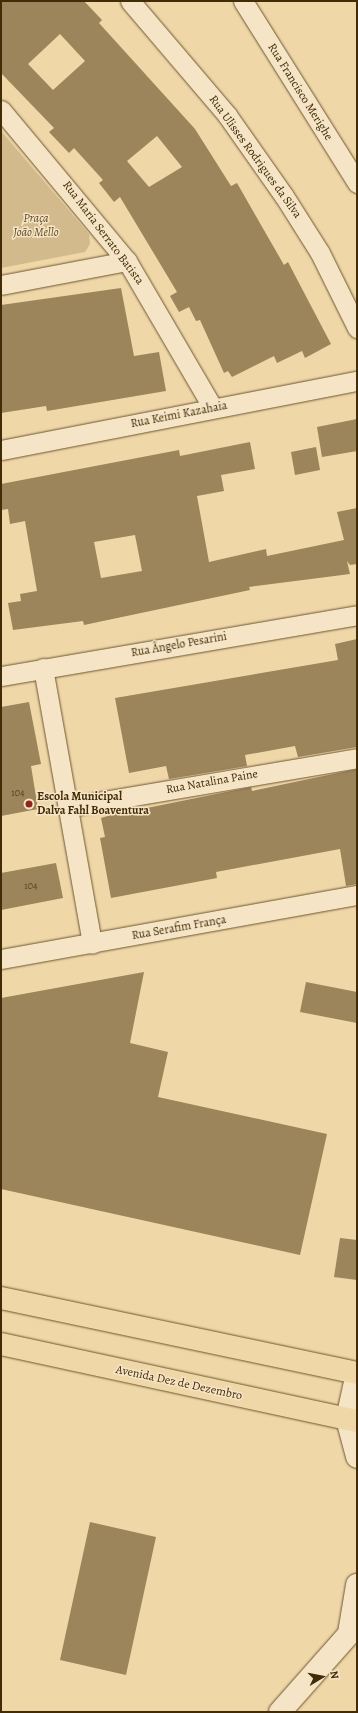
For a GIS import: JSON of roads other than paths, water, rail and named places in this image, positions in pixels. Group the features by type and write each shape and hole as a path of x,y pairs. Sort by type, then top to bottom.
{"highway":[{"path":"1,1298 357,1373"},
{"name":"Avenida Dez de Dezembro","path":"1,1344 352,1420"}],"street":[{"name":"Rua Ulisses Rodrigues da Silva","path":"130,1 227,115 284,196 320,253 354,316"},
{"name":"Rua Francisco Merighe","path":"243,1 357,183"},
{"name":"Rua Maria Serrato Batista","path":"1,110 127,261 213,408"},
{"path":"1,285 127,261"},
{"name":"Rua Keimi Kazahaia","path":"1,450 357,381"},
{"name":"Rua Ângelo Pesarini","path":"1,676 357,615"},
{"path":"44,668 92,944"},
{"name":"Rua Natalina Paine","path":"68,807 357,758"},
{"name":"Rua Serafim França","path":"1,959 92,944 357,895"},
{"path":"357,1373 352,1420 357,1457"},
{"path":"280,1712 353,1629 357,1584"}],"place":[{"name":"Escola Municipal Dalva Fahl Boaventura","path":"29,804"}],"park label":[{"name":"Praça João Mello","path":"36,226"}]}
